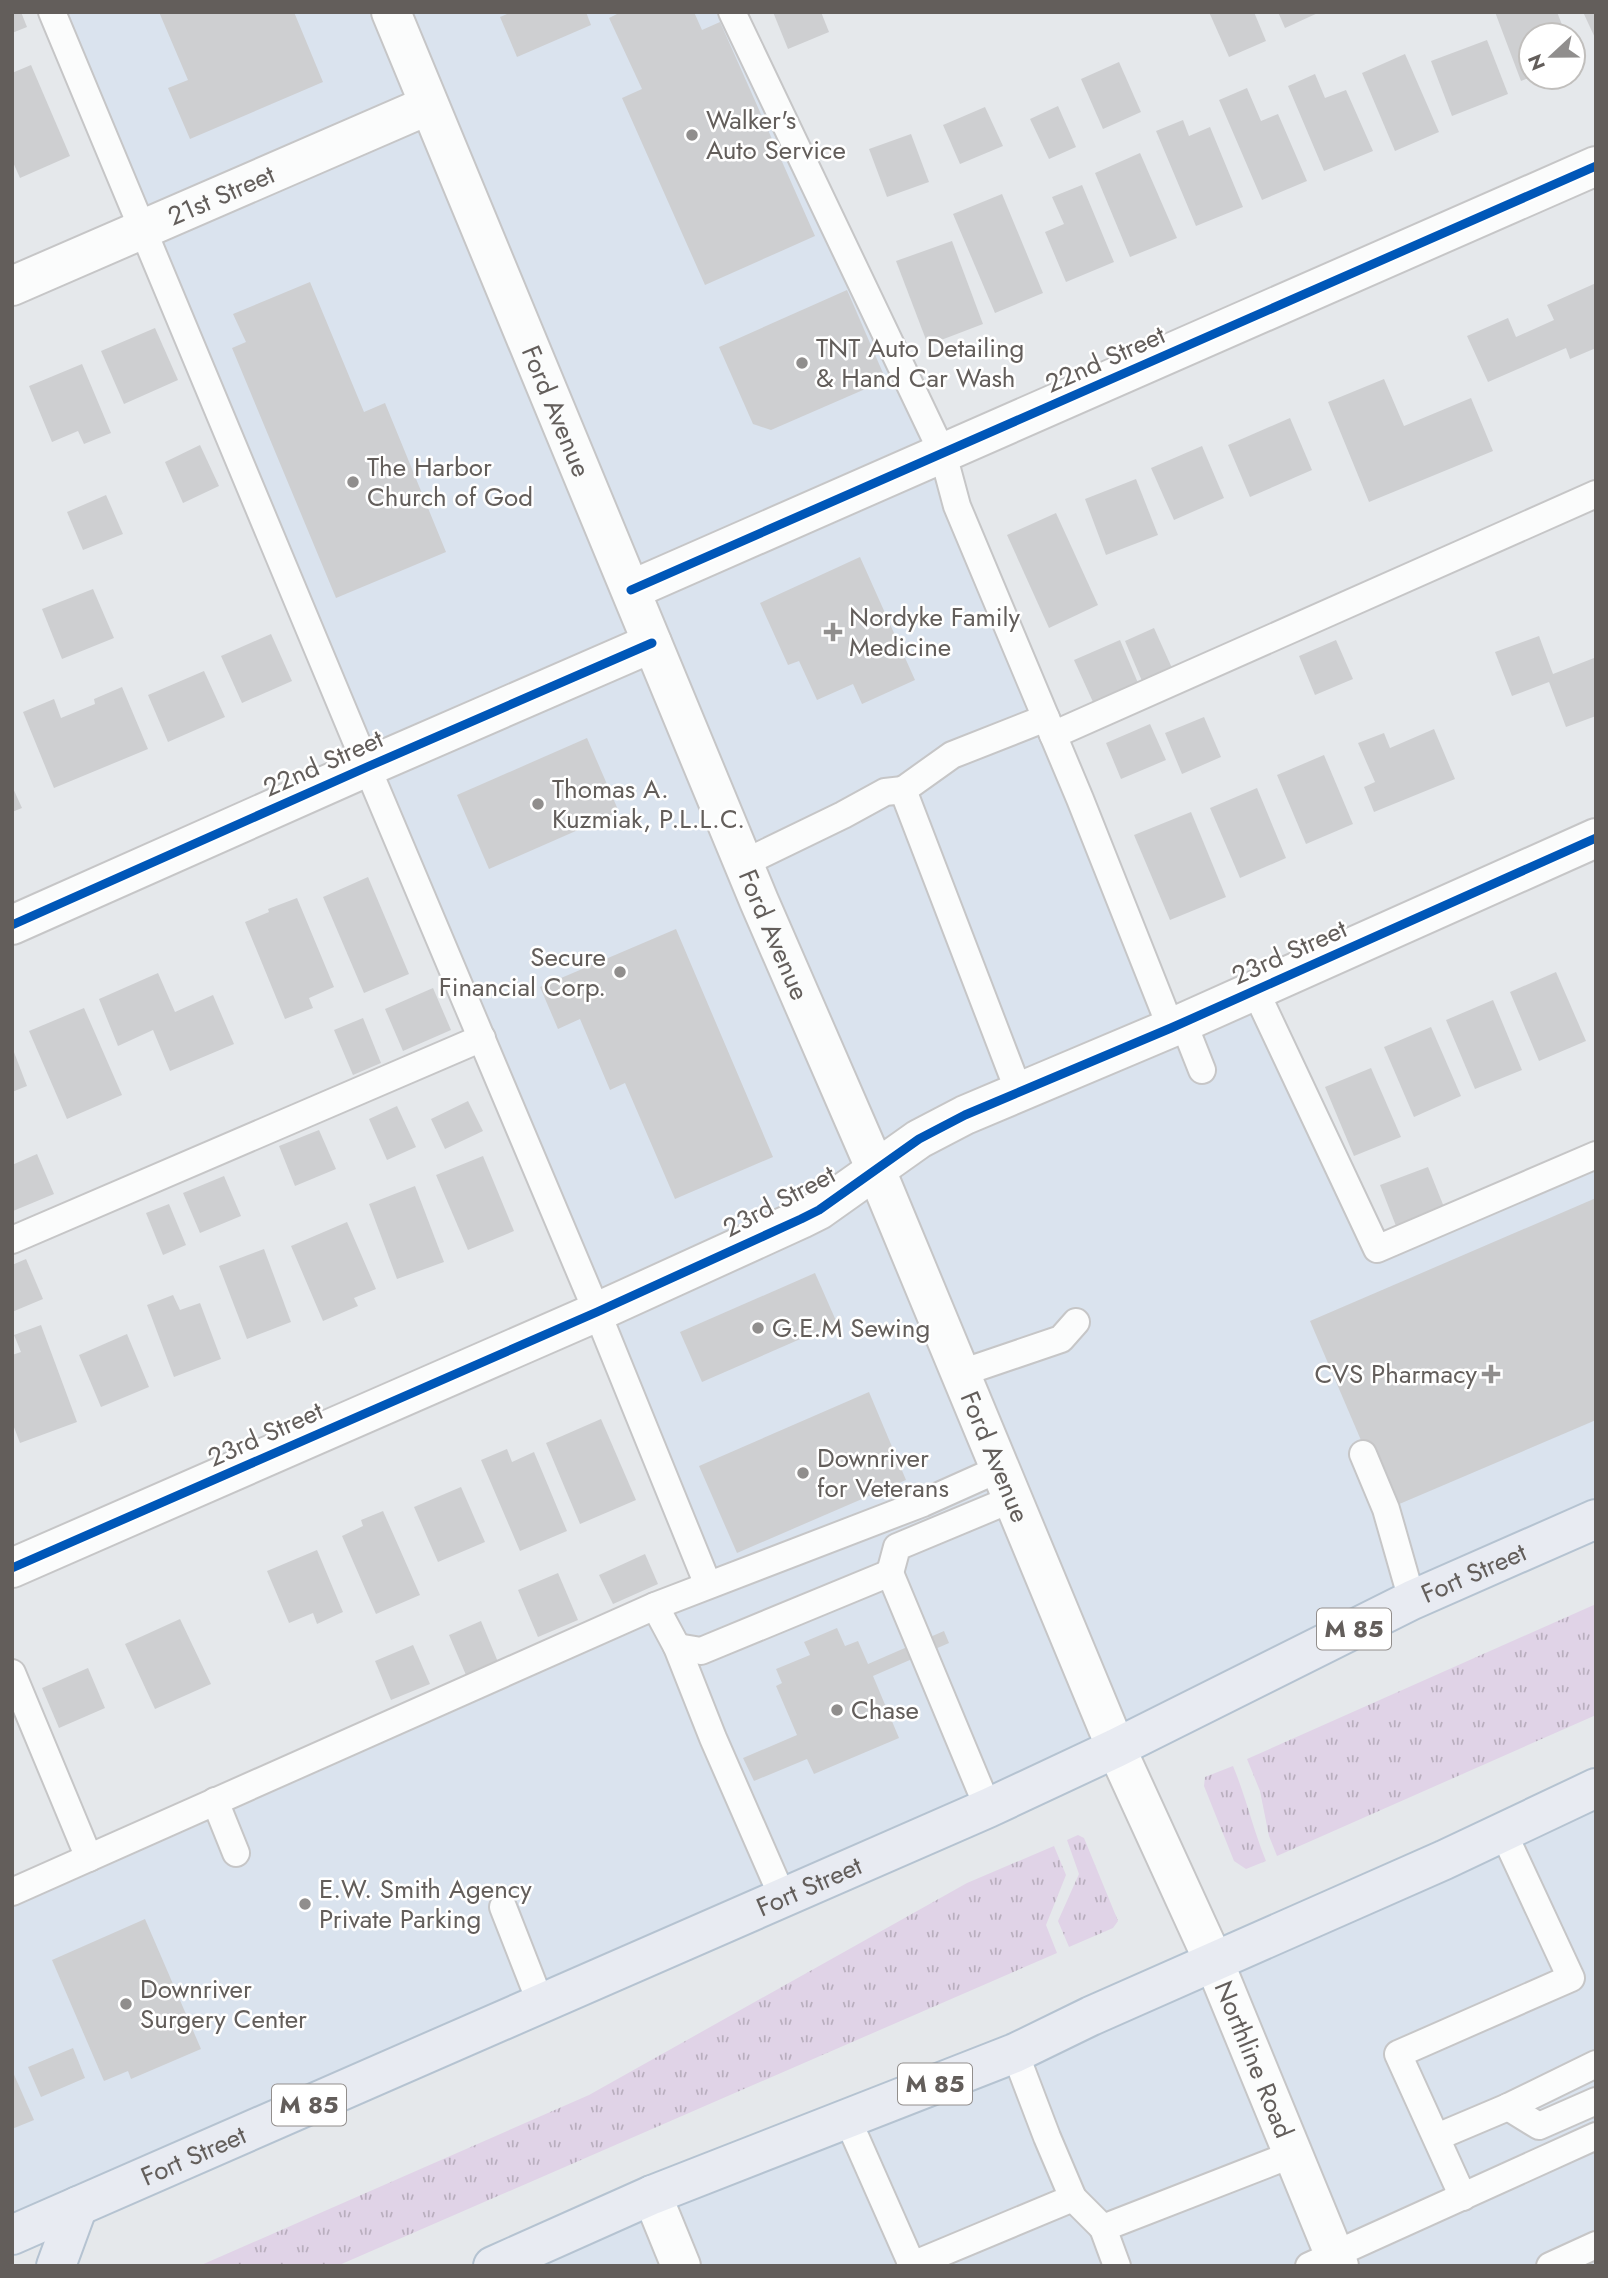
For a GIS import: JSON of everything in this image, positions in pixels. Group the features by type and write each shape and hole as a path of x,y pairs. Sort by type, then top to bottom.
{"main road":[{"name":"Fort Street","path":"12,2235 988,1808 1116,1748 1412,1600 1596,1520"},
{"name":"M 85","path":"493,2266 652,2195 1015,2053 1091,2016 1596,1788"},
{"path":"57,2266 78,2207"}],"street":[{"name":"Ford Avenue","path":"391,12 744,863 876,1170 1116,1748 1165,1855"},
{"name":"21st Street","path":"12,286 429,105"},
{"name":"22nd Street","path":"631,590 1596,166"},
{"name":"22nd Street","path":"12,925 652,643"},
{"name":"23rd Street","path":"12,1568 597,1312 819,1210 919,1139 965,1115 1177,1025 1596,838"},
{"name":"Northline Road","path":"1165,1855 1214,1962 1293,2154 1328,2262"},
{"path":"652,2195 681,2266"}],"lane":[{"path":"52,12 597,1312 708,1585"},
{"path":"732,12 943,454 957,506 1177,1025 1202,1070"},
{"path":"744,863 885,792 903,790 952,755 1050,727 1596,494"},
{"path":"903,790 1019,1092"},
{"path":"1255,990 1377,1249 1596,1155"},
{"path":"12,1240 482,1038"},
{"path":"961,1373 1061,1339 1076,1322"},
{"path":"1363,1454 1386,1509 1412,1600"},
{"path":"12,1892 654,1606 923,1503 1005,1484"},
{"path":"988,1808 890,1573 897,1547 1005,1484"},
{"path":"677,1647 701,1651 890,1573"},
{"path":"654,1606 677,1647 713,1738 783,1898"},
{"path":"12,1673 89,1858"},
{"path":"215,1801 236,1853"},
{"path":"1463,2197 1398,2054 1571,1978 1503,1832"},
{"path":"503,1907 541,2004"},
{"path":"1015,2053 1073,2198 1103,2228 1117,2266"},
{"path":"1437,2137 1508,2107 1596,2064"},
{"path":"1508,2107 1539,2126 1596,2101"},
{"path":"847,2118 911,2265 1073,2198"},
{"path":"1328,2262 1463,2197 1595,2139"},
{"path":"1103,2228 1293,2154"},
{"path":"1550,2266 1596,2245"}],"shaded area":[{"path":"52,12 744,12 1183,1022 1255,990 1377,1249 1596,1155 1596,1522 12,2235 12,1892 707,1585"},
{"path":"1596,1788 1596,2266 493,2266"}],"green space":[{"path":"1596,1604 1596,1715 1277,1856 1269,1836 1260,1791 1247,1759"},
{"path":"1233,1766 1266,1861 1246,1869 1234,1861 1204,1786 1205,1777"},
{"path":"1078,1835 1084,1838 1118,1921 1113,1928 1069,1947 1058,1921 1079,1874 1067,1840"},
{"path":"1054,1846 1066,1875 1046,1925 1057,1953 337,2266 199,2266 589,2095 967,1883"}],"building":[{"path":"12,12 21,12 27,27 12,33"},
{"path":"159,12 294,12 323,82 190,139 168,88 188,80"},
{"path":"512,12 586,12 591,25 517,57 500,17"},
{"path":"621,12 694,12 702,30 720,22 815,236 705,285 622,98 642,89 609,18"},
{"path":"773,12 821,12 829,32 788,49"},
{"path":"1209,12 1254,12 1266,41 1229,57"},
{"path":"1278,12 1320,12 1285,28"},
{"path":"1495,12 1557,12 1561,21 1517,21 1517,70"},
{"path":"1583,12 1596,12 1596,40"},
{"path":"1487,40 1508,94 1452,116 1431,61"},
{"path":"1405,54 1439,132 1395,151 1362,73"},
{"path":"1119,62 1141,112 1103,129 1081,79"},
{"path":"31,65 70,156 20,178 12,160 12,73"},
{"path":"1315,74 1325,98 1346,90 1373,151 1324,171 1288,86"},
{"path":"1247,88 1261,121 1278,114 1307,181 1262,200 1219,100"},
{"path":"1058,106 1076,147 1049,159 1030,119"},
{"path":"985,107 1003,146 960,164 943,125"},
{"path":"1183,120 1189,136 1210,127 1243,207 1196,226 1156,131"},
{"path":"911,134 929,182 887,197 869,149"},
{"path":"1140,153 1177,238 1130,257 1095,173"},
{"path":"1082,185 1114,262 1066,282 1045,232 1064,224 1052,197"},
{"path":"1002,194 1043,293 995,313 953,214"},
{"path":"952,241 983,324 928,345 896,261"},
{"name":"The Harbor Church of God","path":"310,282 364,412 385,403 446,552 336,598 232,348 246,342 233,314"},
{"path":"1596,283 1596,348 1570,359 1566,348 1488,382 1467,336 1508,318 1516,337 1554,320 1547,305"},
{"name":"TNT Auto Detailing & Hand Car Wash","path":"847,290 886,380 771,430 753,424 719,347"},
{"path":"155,328 178,380 124,404 101,351"},
{"path":"82,364 111,433 84,444 78,431 52,442 29,386"},
{"path":"1384,379 1404,426 1471,398 1493,451 1369,502 1328,402"},
{"path":"1290,418 1312,470 1250,497 1228,445"},
{"path":"200,445 219,486 183,503 165,462"},
{"path":"1202,446 1224,498 1174,520 1151,468"},
{"path":"1136,479 1158,535 1106,555 1085,499"},
{"path":"106,495 123,534 83,550 67,512"},
{"path":"1056,513 1098,605 1049,628 1007,535"},
{"name":"Nordyke Family Medicine","path":"860,557 915,680 862,704 853,684 817,700 799,661 788,665 760,603"},
{"path":"93,589 114,638 62,659 42,609"},
{"path":"1154,628 1172,668 1142,681 1125,641"},
{"path":"271,634 292,681 242,703 221,656"},
{"path":"1539,636 1553,674 1594,658 1596,716 1566,727 1549,682 1512,696 1495,652"},
{"path":"1120,640 1138,683 1093,702 1074,660"},
{"path":"1336,640 1353,679 1315,695 1299,656"},
{"path":"204,671 225,717 168,742 148,695"},
{"path":"122,687 148,749 54,788 23,712 54,699 61,718 95,704 94,699"},
{"path":"1204,717 1221,757 1182,774 1165,733"},
{"path":"1150,724 1166,760 1121,779 1106,743"},
{"path":"1434,729 1455,779 1374,812 1364,787 1375,782 1358,743 1384,733 1390,748"},
{"name":"Thomas A. Kuzmiak, P.L.L.C.","path":"587,738 619,812 489,869 457,795"},
{"path":"1324,755 1353,824 1306,844 1277,775"},
{"path":"12,786 22,808 12,812"},
{"path":"1257,788 1286,858 1240,878 1210,808"},
{"path":"1191,812 1226,897 1170,920 1134,835"},
{"path":"368,877 409,974 364,993 323,897"},
{"path":"297,898 334,987 309,998 313,1008 285,1019 245,922 269,912 268,909"},
{"path":"676,929 773,1157 675,1199 625,1083 610,1090 580,1019 558,1029 540,987"},
{"path":"1556,972 1586,1041 1539,1061 1510,992"},
{"path":"158,973 175,1012 213,995 234,1044 170,1071 153,1030 118,1046 99,999"},
{"path":"433,988 451,1030 403,1051 385,1009"},
{"path":"1493,1000 1522,1070 1475,1089 1446,1020"},
{"path":"84,1008 122,1095 67,1119 29,1031"},
{"path":"363,1018 381,1063 353,1075 334,1030"},
{"path":"1431,1027 1461,1096 1414,1117 1384,1047"},
{"path":"12,1047 27,1086 12,1092"},
{"path":"1371,1068 1401,1137 1354,1156 1325,1087"},
{"path":"468,1101 483,1131 445,1149 431,1119"},
{"path":"397,1106 416,1147 387,1160 369,1119"},
{"path":"319,1130 336,1169 295,1186 279,1146"},
{"path":"37,1154 54,1194 13,1211 12,1165"},
{"path":"483,1156 514,1231 468,1250 436,1175"},
{"path":"1428,1167 1444,1207 1396,1226 1380,1185"},
{"path":"224,1176 241,1216 200,1233 183,1193"},
{"path":"415,1186 444,1262 397,1279 369,1204"},
{"name":"CVS Pharmacy","path":"1596,1198 1596,1420 1390,1508 1310,1321"},
{"path":"169,1204 186,1245 163,1255 146,1213"},
{"path":"347,1222 376,1289 354,1298 358,1306 323,1321 291,1246"},
{"path":"264,1249 291,1322 247,1339 219,1266"},
{"path":"26,1259 43,1299 12,1312 12,1265"},
{"name":"G.E.M Sewing","path":"815,1273 837,1323 702,1382 680,1332"},
{"path":"173,1295 180,1310 200,1303 221,1359 174,1377 147,1305"},
{"path":"41,1325 77,1422 20,1443 12,1422 12,1355 21,1352 14,1335"},
{"path":"127,1334 149,1387 101,1407 79,1355"},
{"name":"Downriver for Veterans","path":"869,1392 906,1480 737,1553 699,1466"},
{"path":"601,1419 636,1500 580,1524 546,1443"},
{"path":"507,1449 512,1462 534,1452 567,1531 520,1551 481,1460"},
{"path":"461,1487 485,1542 438,1562 414,1507"},
{"path":"383,1511 420,1595 376,1614 342,1536 363,1526 361,1520"},
{"path":"317,1550 343,1612 317,1624 313,1613 289,1623 267,1571"},
{"path":"645,1554 658,1584 613,1604 599,1575"},
{"path":"558,1573 578,1620 538,1637 518,1590"},
{"path":"180,1619 211,1684 155,1709 125,1644"},
{"path":"481,1621 498,1662 466,1675 449,1635"},
{"name":"Chase","path":"837,1628 845,1646 858,1641 868,1664 944,1631 949,1643 873,1676 899,1738 814,1774 807,1759 754,1781 743,1758 797,1735 776,1686 782,1683 776,1669 810,1655 804,1642"},
{"path":"413,1645 430,1684 391,1700 375,1661"},
{"path":"88,1668 105,1708 59,1728 42,1688"},
{"name":"Downriver Surgery Center","path":"145,1919 201,2049 131,2079 128,2071 104,2081 52,1960"},
{"path":"73,2048 85,2078 41,2097 28,2067"},
{"path":"12,2070 34,2120 12,2129"}],"cycle path":[{"path":"631,590 1596,166"},
{"path":"12,925 652,643"},
{"path":"12,1568 597,1312 801,1219 819,1210 919,1139 965,1115 1171,1028 1596,838"}],"place":[{"name":"Walker's Auto Service","path":"692,135"},
{"name":"TNT Auto Detailing & Hand Car Wash","path":"802,363"},
{"name":"The Harbor Church of God","path":"353,482"},
{"name":"Nordyke Family Medicine","path":"833,632"},
{"name":"Thomas A. Kuzmiak, P.L.L.C.","path":"538,804"},
{"name":"Secure Financial Corp.","path":"620,972"},
{"name":"G.E.M Sewing","path":"758,1328"},
{"name":"CVS Pharmacy","path":"1491,1374"},
{"name":"Downriver for Veterans","path":"803,1473"},
{"name":"Chase","path":"837,1710"},
{"name":"E.W. Smith Agency Private Parking","path":"305,1904"},
{"name":"Downriver Surgery Center","path":"126,2004"}]}
